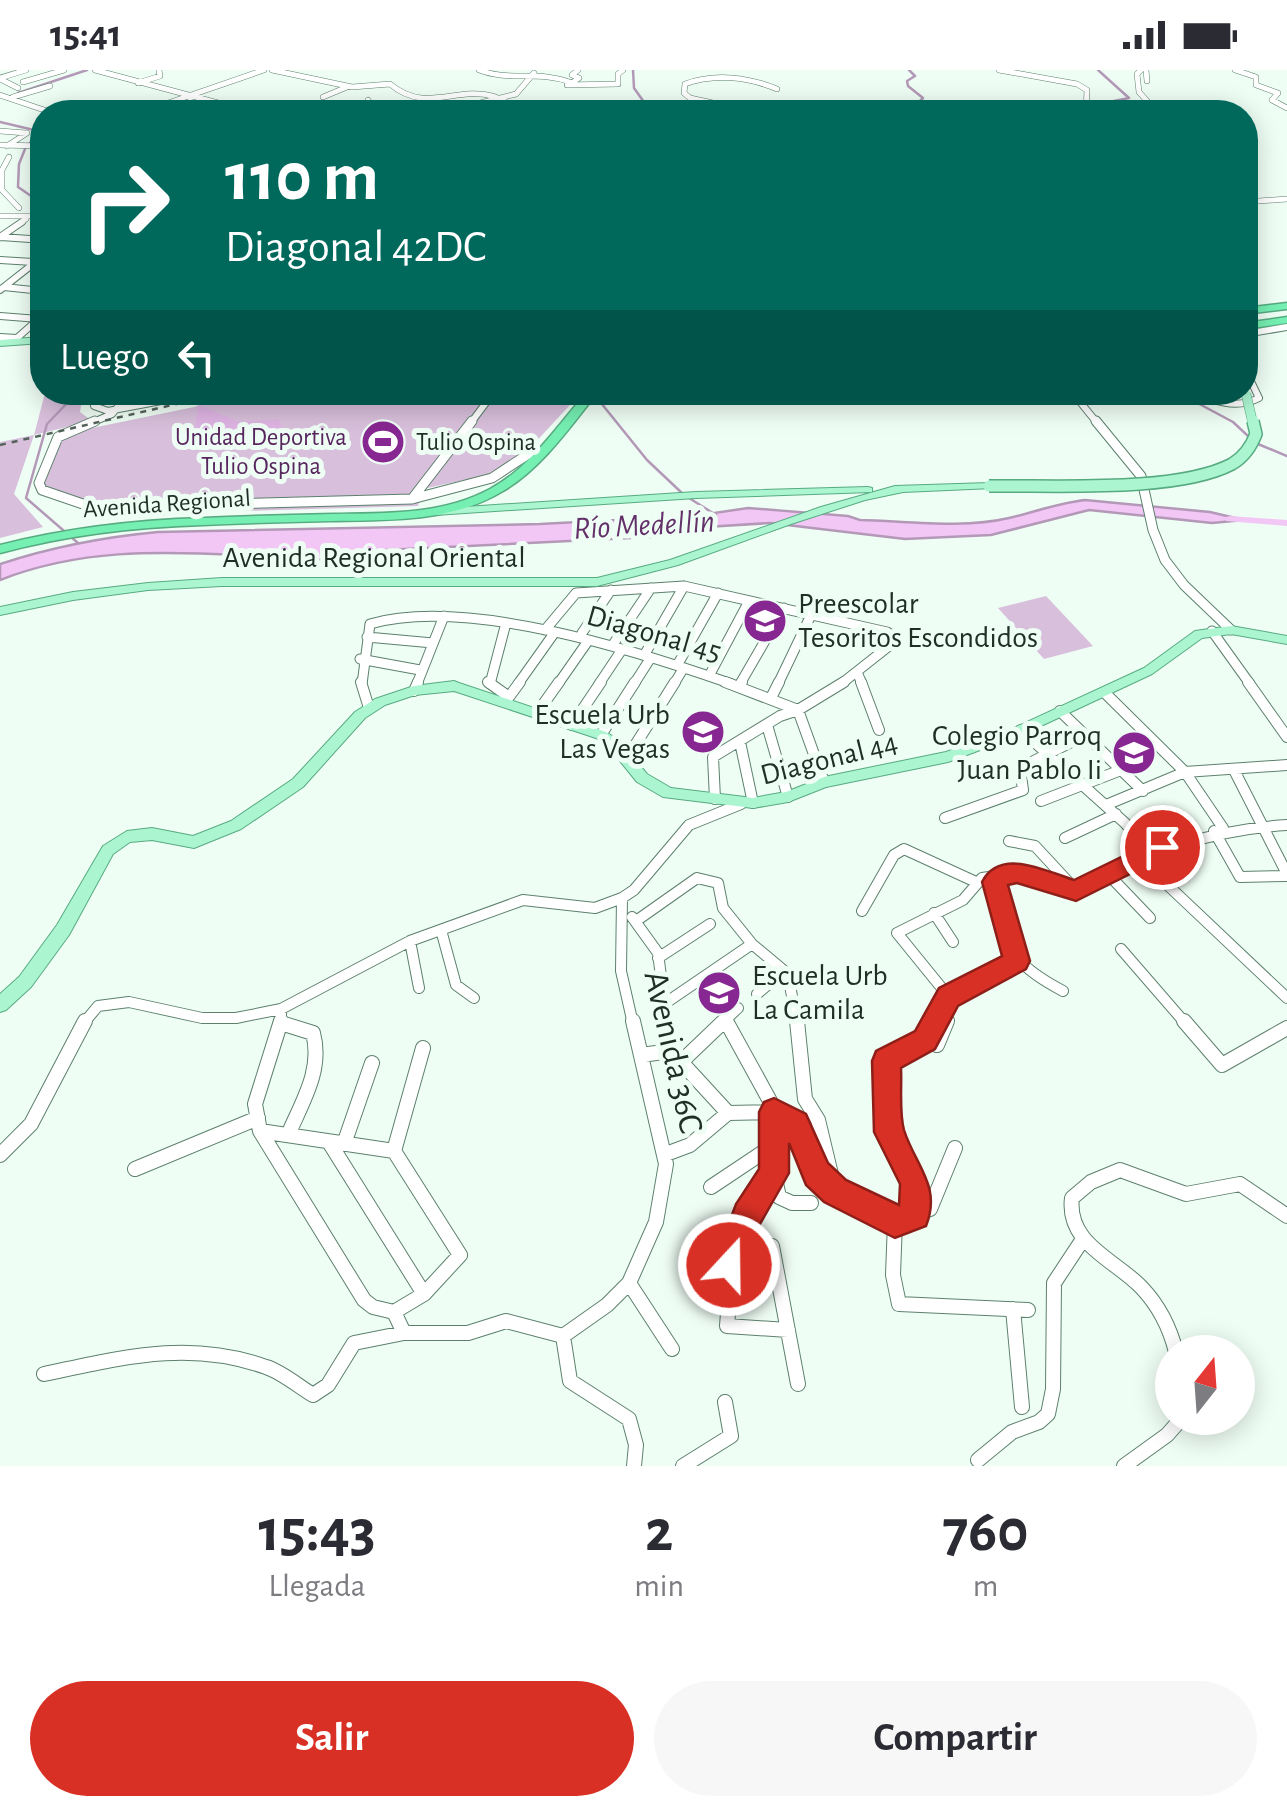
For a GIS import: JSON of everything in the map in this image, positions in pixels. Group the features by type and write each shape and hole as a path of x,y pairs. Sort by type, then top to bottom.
{"highway":[{"path":"1258,310 1287,307"},
{"path":"1258,327 1287,323"},
{"name":"Avenida Regional","path":"0,546 70,525 422,508 453,502 491,487 533,451 574,405"},
{"name":"Avenida Regional","path":"51,532 425,513 473,502 508,484 581,405"}],"main road":[{"path":"0,340 30,339"},
{"path":"0,340 30,339"},
{"path":"425,513 696,495 1171,478 1224,467 1245,454 1256,434 1248,405"},
{"name":"Avenida Regional Oriental","path":"0,611 85,592 185,583 597,582 677,561 858,499 902,489"},
{"name":"Diagonal 44","path":"0,1005 25,982 63,930 108,850 127,837 152,834 194,842 236,824 298,782 369,708 414,691 454,686 507,700 602,735 642,778 668,793 747,803 788,798 824,782 948,756 1021,730 1148,672 1183,642 1212,632 1231,630 1287,640"}],"street":[{"path":"0,79 26,70"},
{"path":"4,94 69,70"},
{"path":"137,83 160,76 159,70"},
{"path":"176,100 264,70"},
{"path":"272,70 348,86 390,84 404,95 441,100 499,100"},
{"path":"294,75 308,70"},
{"path":"480,70 497,77 549,74 572,83 579,78 572,75 578,70"},
{"path":"549,74 573,87 618,84 618,74 623,70"},
{"path":"999,70 1012,75 1056,74 1079,82"},
{"path":"1146,100 1139,92 1137,74 1144,70 1147,81"},
{"path":"1235,70 1253,75 1256,85 1278,93 1272,100 1287,108"},
{"path":"96,71 204,100"},
{"path":"696,72 698,79"},
{"path":"489,100 520,92 534,73"},
{"path":"1072,76 1087,90 1087,100"},
{"path":"699,100 684,93 685,84 706,78 757,82 777,88"},
{"path":"0,79 18,86"},
{"path":"4,94 50,86"},
{"path":"323,97 348,86"},
{"path":"4,94 30,104"},
{"path":"0,131 27,133 2,147"},
{"path":"2,147 30,146"},
{"path":"5,160 1,190 19,208"},
{"path":"1258,201 1287,199"},
{"path":"0,216 28,219"},
{"path":"0,237 28,219"},
{"path":"0,227 12,228"},
{"path":"0,237 30,239"},
{"path":"0,260 30,262"},
{"path":"1,288 30,265"},
{"path":"1,288 30,289"},
{"path":"0,316 30,317"},
{"path":"17,338 30,327"},
{"path":"95,405 117,410 147,405"},
{"path":"121,405 58,437 38,483 42,490 112,514 230,504 412,499 492,478 533,451"},
{"path":"412,499 484,405"},
{"path":"1083,405 1141,476 1150,503 1152,529 1171,572 1231,630"},
{"path":"602,735 684,586"},
{"path":"506,623 488,683 507,700 573,595 684,586 893,633 898,639 857,672 713,758 715,799"},
{"path":"572,725 650,588"},
{"path":"537,713 612,590"},
{"path":"627,758 681,666 718,592"},
{"path":"708,676 749,601"},
{"path":"739,686 784,608"},
{"path":"771,698 812,613"},
{"path":"414,691 444,616"},
{"name":"Diagonal 45","path":"367,637 370,624 380,618 444,616 506,623 585,637 681,666 798,710"},
{"path":"1212,632 1287,736"},
{"path":"369,708 362,696 360,659 367,637 432,643"},
{"path":"360,659 420,670"},
{"path":"857,672 879,730"},
{"path":"1105,693 1185,772 1218,829 1238,876 1287,875 1234,770"},
{"path":"798,710 824,782"},
{"path":"1060,711 1143,790"},
{"path":"767,725 788,798"},
{"path":"1021,730 1116,814 1138,838 1138,856 1287,998"},
{"path":"946,818 1023,790 1020,768 1084,734"},
{"path":"0,1155 25,1132 72,1036 98,1006 129,1002 202,1018 281,1016 410,941 523,900 594,908 622,901 689,825 747,803 740,742"},
{"path":"1106,805 1185,772 1287,764"},
{"path":"1040,800 1122,770"},
{"path":"1065,838 1116,814"},
{"path":"862,912 898,851 913,852 976,882 1017,873 1076,890 1138,856 1218,829 1287,825"},
{"path":"1009,841 1035,846 1076,890"},
{"path":"1108,873 1150,918"},
{"path":"998,877 994,888 1016,961 1028,973 1063,991"},
{"path":"636,921 697,878 718,883 723,908 752,944 784,971 795,1000 805,1099 818,1120 835,1191"},
{"path":"948,997 898,935 899,930 963,900 976,882"},
{"path":"622,901 658,958 671,1051 728,1113"},
{"name":"Avenida 36C","path":"562,1336 629,1283 656,1222 666,1154 621,971 622,901"},
{"path":"934,913 953,942"},
{"path":"658,958 710,924"},
{"path":"441,930 456,985 474,998"},
{"path":"410,941 419,988"},
{"path":"667,1002 752,944"},
{"path":"1121,949 1222,1066 1287,1028"},
{"path":"914,1214 915,1183 889,1132 886,1061 925,1040 937,1045 947,1021 938,1015 948,997 1016,961"},
{"path":"757,994 784,971"},
{"path":"680,1063 738,1008"},
{"path":"281,1016 255,1104 259,1125 364,1300 394,1312 404,1333"},
{"path":"281,1016 313,1033 316,1040 316,1066 288,1134"},
{"path":"726,1021 774,1112 774,1173 779,1197 792,1204 811,1203"},
{"path":"394,1312 424,1294 460,1255 394,1151 423,1048"},
{"path":"640,1055 671,1051"},
{"path":"337,1143 372,1062"},
{"path":"666,1154 690,1145 728,1113 774,1112 796,1124 817,1174 835,1191 895,1222"},
{"path":"135,1169 259,1125 288,1134 394,1151"},
{"path":"337,1143 424,1294"},
{"path":"711,1187 777,1143"},
{"path":"895,1222 930,1208 954,1148"},
{"path":"1170,1335 1163,1314 1144,1292 1083,1239 1071,1222 1072,1198 1122,1168 1190,1195 1240,1184 1287,1216"},
{"path":"774,1173 748,1215 732,1255 728,1326 788,1330"},
{"path":"895,1222 893,1276 899,1304 1020,1310 1022,1407"},
{"path":"978,1460 1012,1432 1039,1422 1048,1414 1054,1283 1083,1239"},
{"path":"732,1255 772,1246 798,1384"},
{"path":"629,1283 672,1349"},
{"path":"44,1374 158,1351 185,1350 268,1367 313,1394 328,1385 354,1343 404,1333 468,1333 506,1321 562,1336 570,1381 621,1408 636,1430 634,1466"},
{"path":"683,1466 731,1436 725,1402"},
{"path":"1124,1466 1167,1435"}],"green space":[{"path":"42,405 81,405 80,412 92,421 34,435"},
{"name":"Unidad Deportiva Tulio Ospina","path":"570,405 520,459 466,484 464,480 423,489 418,506 102,515 40,489 63,434 194,407"},
{"path":"34,435 14,494 43,527 0,538 0,442"},
{"path":"1046,596 1093,646 1044,659 998,608"}],"shaded area":[{"path":"198,405 240,422 278,419 282,427 193,449"}],"water":[{"path":"1085,500 1210,512 1244,520 1212,523 1089,510 991,535 905,539 770,523 706,527 651,537 385,550 331,559 119,554 59,562 0,580 0,564 19,558 158,532 540,524 694,516 748,508 860,520 972,523"}],"waterway":[{"path":"18,93 87,70"},
{"path":"633,70 634,88 642,100"},
{"path":"909,70 915,76 907,81 908,86 921,100"},
{"path":"1098,70 1129,98 1119,100"},
{"path":"0,122 30,129"},
{"path":"25,149 19,164 18,187 30,195"},
{"path":"65,405 47,424 26,498 78,543"},
{"path":"603,405 647,460 683,494"},
{"path":"1201,405 1233,422 1248,436"},
{"path":"1258,444 1287,456"},
{"path":"689,498 716,515"},
{"name":"Río Medellín","path":"1230,519 1287,523"}],"railway":[{"path":"0,445 172,405"}],"place":[{"name":"Tulio Ospina","path":"383,442"},
{"name":"Preescolar Tesoritos Escondidos","path":"765,621"},
{"name":"Escuela Urb Las Vegas","path":"703,732"},
{"name":"Colegio Parroq Juan Pablo Ii","path":"1134,753"},
{"name":"Escuela Urb La Camila","path":"719,993"}],"route":[{"path":"729,1265 748,1215 774,1173 774,1112 796,1124 817,1174 835,1191 895,1222 914,1214 915,1183 905,1156 894,1146 889,1132 886,1061 925,1040 948,997 1016,961 994,888 998,877 1006,872 1017,873 1076,890 1162,847"}]}
